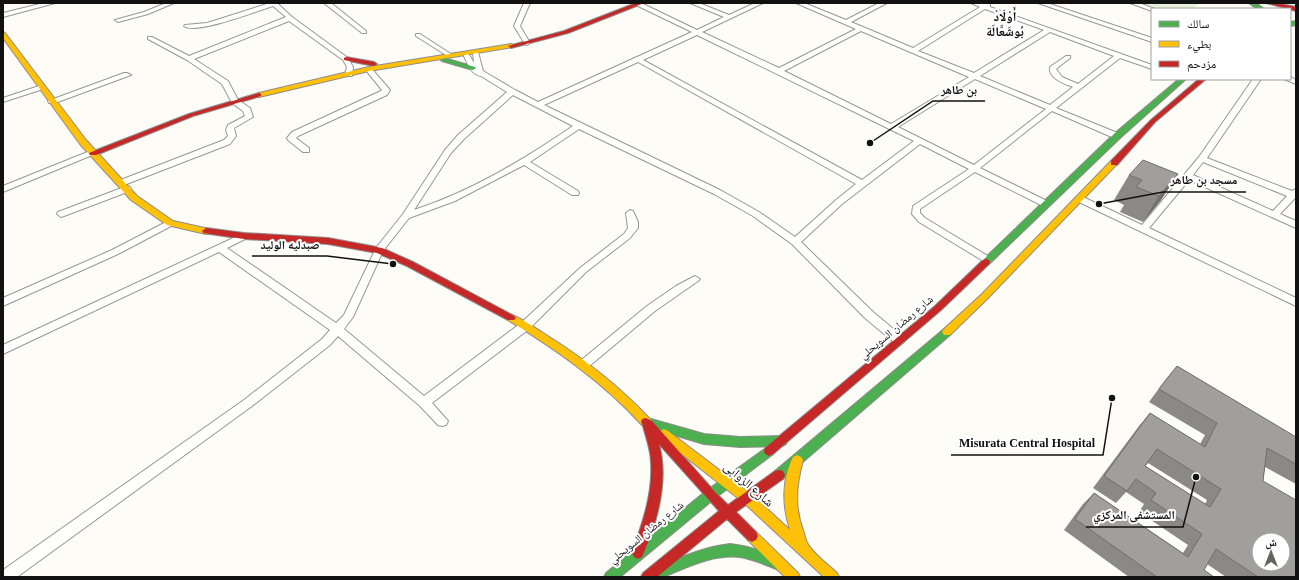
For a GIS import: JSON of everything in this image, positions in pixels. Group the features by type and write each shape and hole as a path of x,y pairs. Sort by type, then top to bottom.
{"street":[{"path":"3,15 52,3"},
{"path":"118,20 152,11 171,3"},
{"path":"327,3 364,32"},
{"path":"527,3 516,26 527,43"},
{"path":"693,3 729,17"},
{"path":"539,104 760,3"},
{"path":"799,3 976,77 1050,110 1117,136"},
{"path":"845,23 884,3"},
{"path":"974,3 1151,67"},
{"path":"914,51 991,3"},
{"path":"1041,3 1151,40"},
{"path":"1133,3 1151,9"},
{"path":"1269,3 1290,8"},
{"path":"1291,3 1296,4"},
{"path":"187,26 208,25 274,4 290,18 344,58 350,67 349,74"},
{"path":"3,189 207,109 369,69 501,49 527,43 566,32 640,4 695,32 779,71 1046,204"},
{"path":"189,59 290,18"},
{"path":"779,71 861,29"},
{"path":"892,127 976,77 1049,30"},
{"path":"3,34 83,142 134,198 145,207 170,223 203,231 244,236 328,241 379,250 422,270 525,326 553,343 618,393 647,422 710,495 794,577"},
{"path":"418,35 451,56"},
{"path":"61,214 231,139 231,127 249,116 247,110 235,102 225,83 189,59 150,38"},
{"path":"477,70 485,60 501,49"},
{"path":"476,53 477,70"},
{"path":"466,54 477,70"},
{"path":"988,260 922,220 915,212 916,208 922,202 974,169 1119,55"},
{"path":"1068,56 1052,68 1053,72 1059,78 1079,87"},
{"path":"344,58 364,63 396,64"},
{"path":"324,80 342,68 344,58"},
{"path":"438,58 477,70 512,92 717,192 756,214 795,242 869,315 899,340"},
{"path":"637,59 862,184"},
{"path":"306,150 291,138 295,134 384,93 386,90 369,69"},
{"path":"52,101 127,75"},
{"name":"شارع رمضان السويحلي","path":"610,577 710,495 782,441 938,308 1117,136 1182,80"},
{"path":"648,576 727,512 797,460 959,322 1080,199 1153,121 1202,80"},
{"path":"1144,229 1202,159 1256,80"},
{"path":"3,100 42,88"},
{"path":"5,577 248,403 326,342 348,316 379,250 406,216 448,152 462,136 512,92"},
{"path":"406,216 464,195 524,162 579,126"},
{"path":"106,167 111,157 118,150 148,132"},
{"path":"83,142 110,141 139,135"},
{"path":"795,242 821,217 919,140"},
{"path":"1202,159 1295,194 1274,215"},
{"path":"524,162 575,193"},
{"path":"1187,176 1296,225"},
{"path":"1080,199 1296,302"},
{"path":"424,403 525,326 583,270 630,233 633,226 630,214"},
{"path":"3,302 115,252 170,223"},
{"path":"3,350 244,236"},
{"path":"220,248 337,329 424,403 442,421"},
{"path":"583,365 639,317 695,279"},
{"path":"647,422 687,435 710,439 740,442 782,441"},
{"path":"638,553 651,515 657,490 657,462 647,422"},
{"name":"شارع الزوابى","path":"647,422 728,482 832,577"},
{"path":"797,460 790,479 788,505 796,533 806,553"},
{"path":"648,576 708,555 730,550 740,550 781,565"}],"green space":[{"path":"1141,3 1200,3 1193,8 1158,8"}],"building":[{"path":"1143,160 1178,174 1159,196 1136,187 1142,180 1129,175"},
{"path":"1177,366 1296,437 1296,464 1267,448 1263,481 1296,500 1296,577 1258,577 1216,549 1204,570 1214,577 1157,577 1075,519 1094,493 1188,557 1202,534 1151,500 1156,493 1136,479 1127,491 1104,476 1150,413 1205,447 1217,423 1159,389","holes":["1157,449 1221,489 1210,507 1145,466"]}],"traffic: fast":[{"path":"1252,3 1260,8"},
{"path":"1291,24 1296,23"},
{"path":"444,60 473,68"},
{"path":"986,262 1117,136 1182,80"},
{"path":"779,475 947,332"},
{"path":"651,424 704,439 740,442 782,441"},
{"path":"610,577 710,495 769,451"},
{"path":"660,572 699,557 719,551 730,550 750,553 781,565"}],"traffic: slow":[{"path":"3,34 83,142 134,198 170,223 206,231"},
{"path":"259,95 369,69 511,46"},
{"path":"947,332 985,296 1114,163"},
{"path":"511,318 548,340 600,377 632,406 646,422"},
{"path":"664,434 747,498 833,577"},
{"path":"797,460 791,486 791,508 796,528 806,553"},
{"path":"752,536 794,577"}],"traffic: jam":[{"path":"511,46 566,32 641,3"},
{"path":"1269,3 1296,9"},
{"path":"346,59 374,64"},
{"path":"1114,163 1153,121 1202,80"},
{"path":"93,153 191,115 259,95"},
{"path":"206,231 244,236 328,241 379,250 410,264 511,318"},
{"path":"769,451 938,308 986,262"},
{"path":"646,422 710,495 752,536"},
{"path":"638,553 655,497 657,475 655,448 648,424"},
{"path":"647,577 727,512 779,475"}],"place":[{"name":"بن طاهر","path":"870,143"},
{"name":"مسجد بن طاهر","path":"1099,204"},
{"name":"صبدليه الوليد","path":"393,264"},
{"name":"Misurata Central Hospital","path":"1112,398"},
{"name":"المستشفى المركزي","path":"1196,477"}],"district":[{"name":"أَوْلَادْ بُوشَعَّالَة","path":"1005,24"}]}
